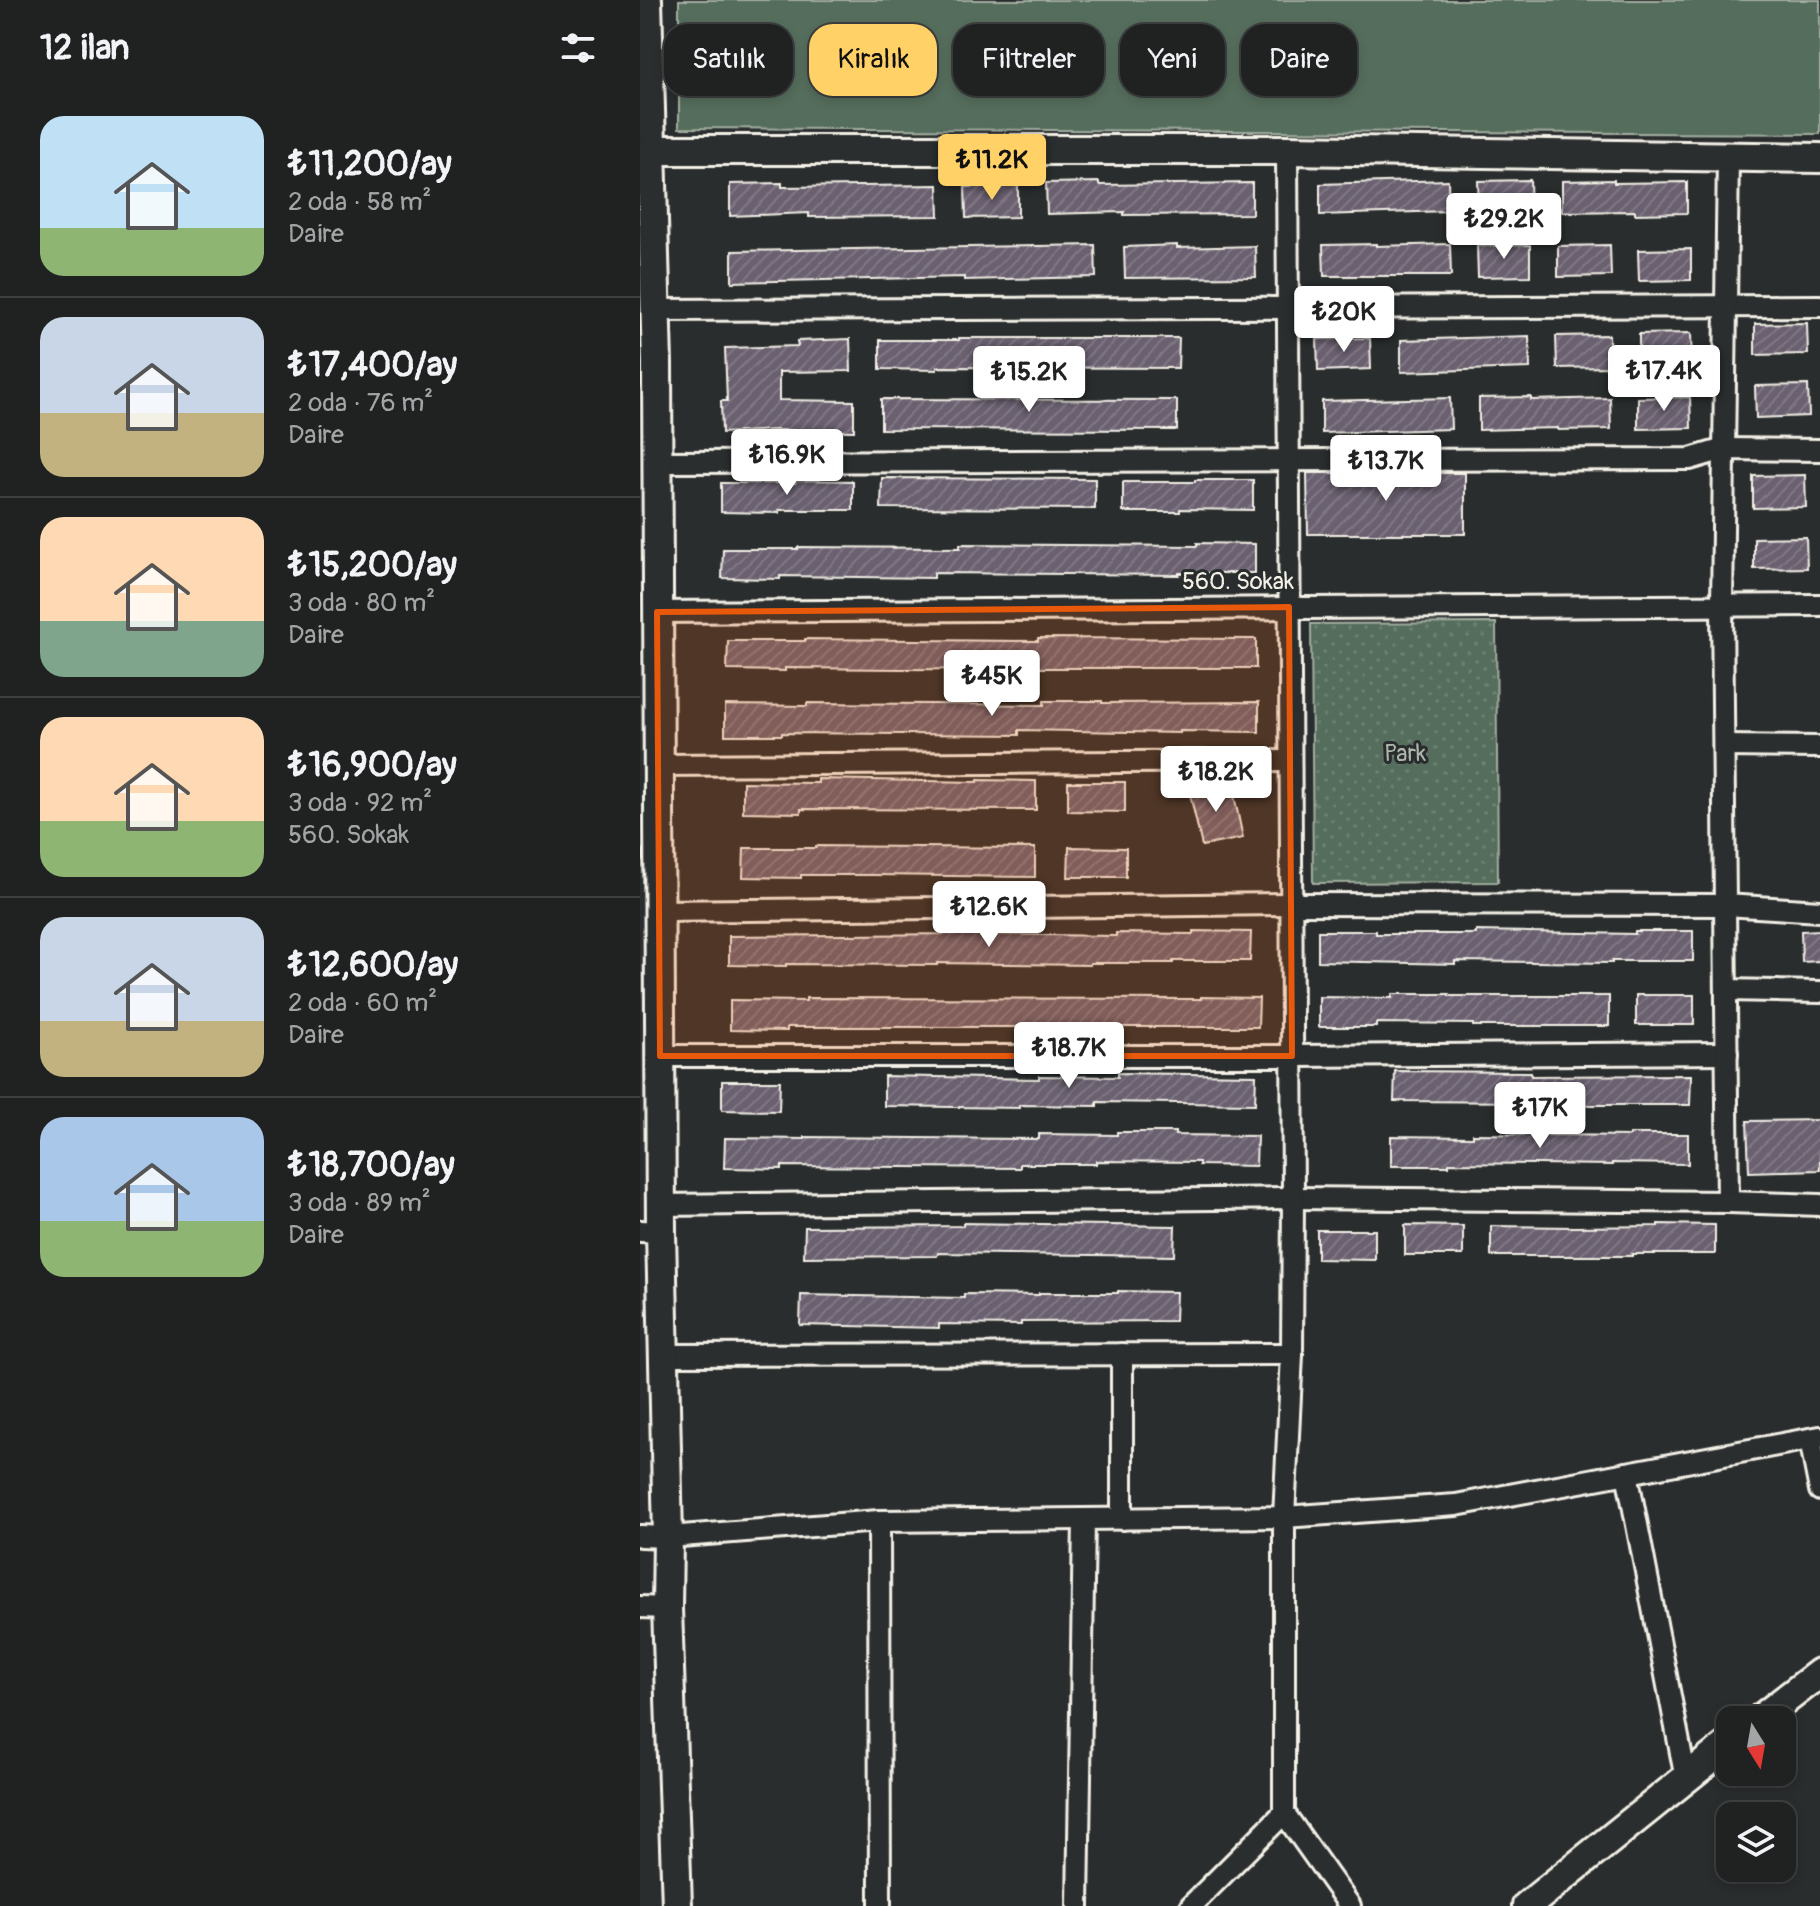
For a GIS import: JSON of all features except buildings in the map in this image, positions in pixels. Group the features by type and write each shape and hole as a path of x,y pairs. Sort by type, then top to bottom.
{"street":[{"path":"647,0 646,150 655,310 648,364 656,462 648,565 657,612 652,783 659,911 650,1023 660,1056 654,1223 664,1355 668,1537 653,1608 677,1906"},
{"path":"646,150 1287,150 1820,158"},
{"path":"1287,150 1293,1198 1292,1354 1284,1517 1284,1813 1350,1906"},
{"path":"1728,156 1722,605 1728,1202"},
{"path":"655,310 1820,306"},
{"path":"656,462 1690,459 1724,449 1820,450"},
{"name":"560. Sokak","path":"657,612 1820,605"},
{"path":"1725,746 1820,747"},
{"path":"652,783 1290,761"},
{"path":"659,911 1290,904 1725,905 1820,911"},
{"path":"1726,990 1820,992"},
{"path":"660,1056 1727,1053"},
{"path":"654,1223 1293,1198 1820,1205"},
{"path":"1122,1354 1122,1519"},
{"path":"664,1355 1292,1354"},
{"path":"640,1536 668,1537 879,1521 1284,1517 1456,1505 1815,1438 1820,1490"},
{"path":"1627,1473 1686,1779"},
{"path":"1078,1906 1084,1519"},
{"path":"879,1521 880,1906"},
{"path":"1777,1706 1820,1673"},
{"path":"1527,1906 1716,1754"},
{"path":"1191,1906 1284,1813"}],"highlighted area":[{"path":"1289,607 1292,1056 660,1056 657,612"}],"green space":[{"path":"679,0 1820,0 1820,134 679,128 679,96 793,96 793,24 679,24"},
{"name":"Park","path":"1496,623 1498,882 1313,883 1311,624"}]}
